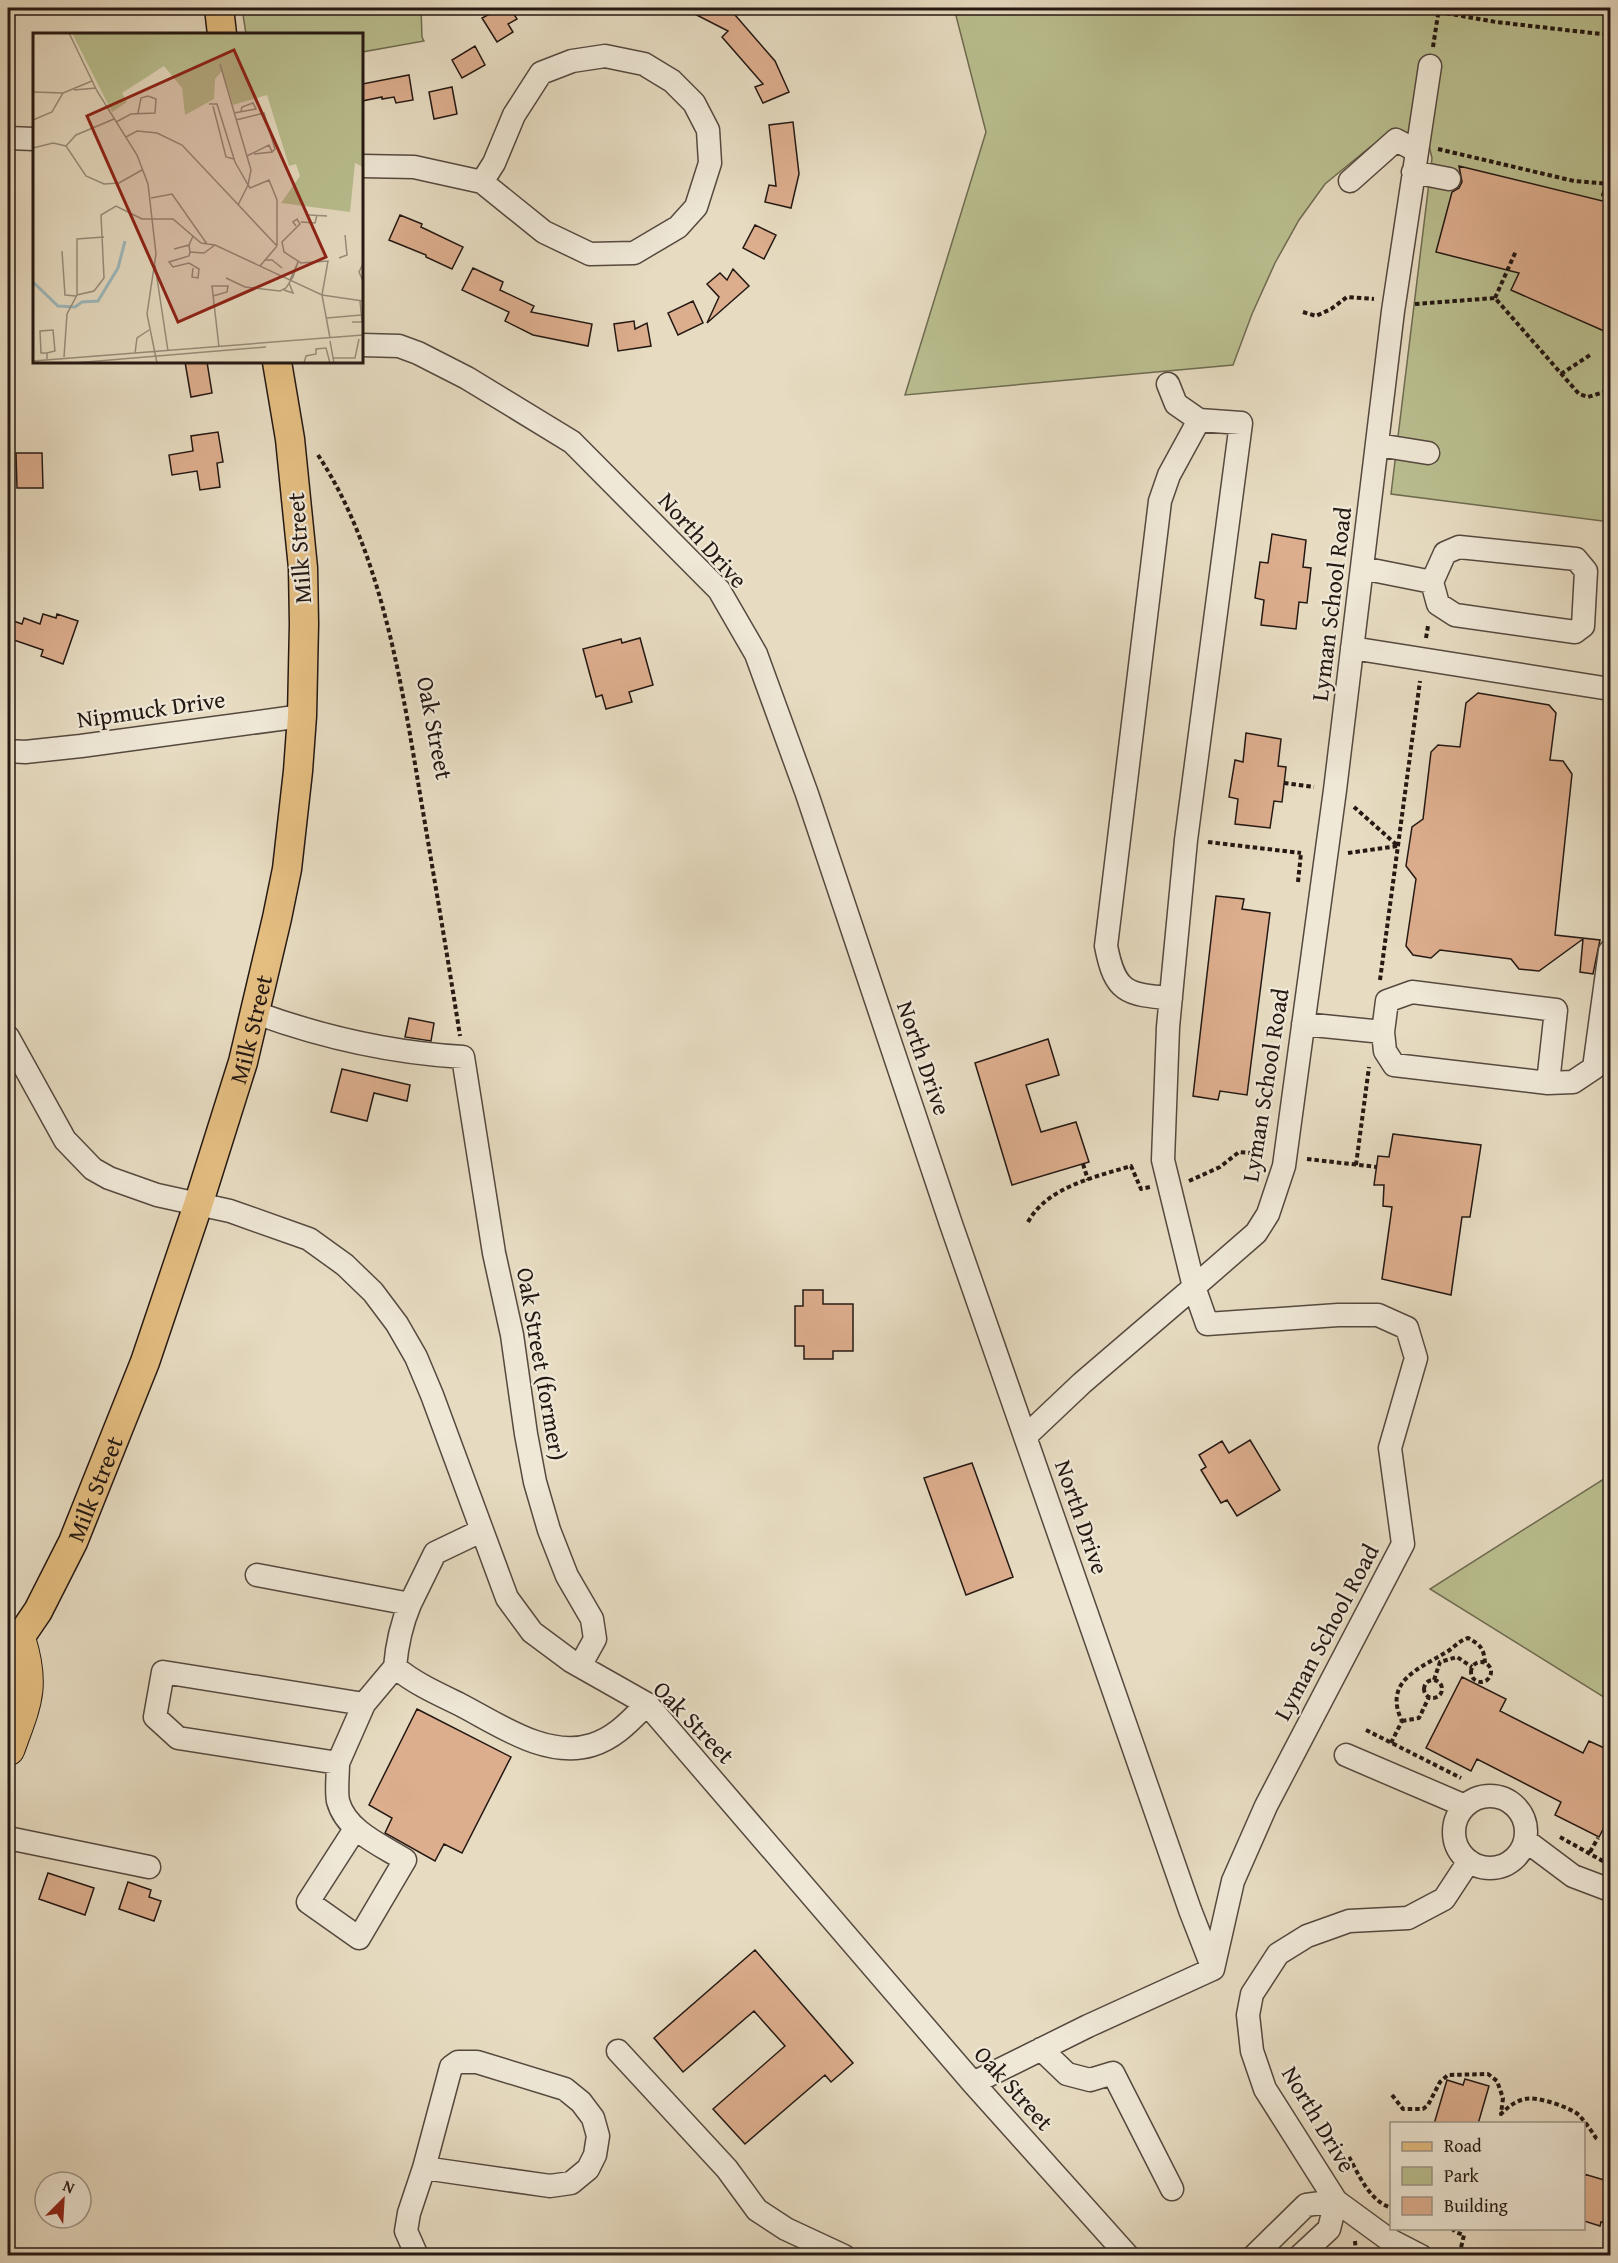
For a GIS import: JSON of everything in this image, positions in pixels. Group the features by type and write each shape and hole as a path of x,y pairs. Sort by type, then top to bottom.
{"highway":[{"path":"8,1749 25,1699 28,1680 26,1663 13,1648"}],"main road":[{"path":"219,8 222,33"},
{"name":"Milk Street","path":"13,1648 57,1577 90,1502 144,1362 198,1205 243,1062 287,869 302,716 303,568 290,439 277,363"}],"street":[{"path":"363,166 414,167 482,182 544,232 590,254 634,253 678,226 696,207 710,163 708,130 694,103 680,88 644,64 605,56 572,62 541,73 514,114 494,163 482,182"},
{"name":"Lyman School Road","path":"1213,1969 1233,1881 1299,1742 1398,1558 1403,1544 1390,1448 1416,1358 1407,1328 1378,1315 1338,1315 1207,1324 1194,1287 1256,1233 1268,1214 1277,1190 1275,1155 1303,1024 1378,445 1393,311 1421,157 1430,66"},
{"path":"8,138 33,139"},
{"path":"1350,181 1396,140 1449,179"},
{"name":"North Drive","path":"363,345 399,346 418,353 467,378 572,442 719,590 756,654 807,794 951,1224 1186,1899 1213,1969"},
{"path":"1026,1436 1082,1383 1194,1287 1163,1160 1171,999 1186,840 1241,423 1199,420 1176,404 1168,384"},
{"path":"1171,999 1144,996 1125,989 1111,969 1106,946 1160,501 1169,475 1199,420"},
{"path":"1378,445 1428,453"},
{"path":"1459,547 1576,559 1586,571 1583,626 1575,632 1455,615 1438,604 1432,582 1445,553 1459,547"},
{"path":"1362,568 1432,582"},
{"path":"1352,648 1611,689"},
{"name":"Nipmuck Drive","path":"8,751 25,752 81,746 302,716"},
{"path":"1548,1083 1556,1010 1412,992 1387,1001 1378,1032 1385,1051 1394,1065 1548,1083 1573,1082 1594,1068 1611,951"},
{"path":"256,1013 286,1024 383,1048 463,1057"},
{"path":"1303,1024 1378,1032"},
{"name":"Oak Street","path":"8,1037 65,1140 93,1169 109,1178 148,1192 230,1211 309,1239 345,1265 373,1292 397,1323 416,1357 507,1598 532,1632 580,1666 647,1704 973,2083 1128,2256"},
{"name":"Oak Street (former)","path":"463,1057 494,1253 512,1335 535,1482 549,1530 567,1576 592,1619 595,1639 580,1666"},
{"path":"355,1829 308,1902 359,1938 405,1860 355,1829 345,1816 338,1800 338,1763 364,1704 395,1667 402,1624 435,1553 481,1531"},
{"path":"257,1575 410,1604"},
{"path":"395,1667 408,1678 513,1733 569,1749 591,1745 614,1736 647,1704"},
{"path":"338,1763 178,1738 155,1717 163,1672 364,1704"},
{"path":"1346,1755 1465,1806"},
{"path":"1485,1796 1497,1797 1508,1801 1522,1817 1526,1828 1525,1840 1521,1851 1513,1860 1491,1868 1479,1866 1468,1861 1461,1853 1454,1834 1455,1824 1465,1806 1474,1799 1485,1796"},
{"path":"8,1838 149,1867"},
{"path":"1525,1840 1573,1876 1611,1890"},
{"name":"North Drive","path":"1300,2256 1329,2229 1336,2201 1265,2089 1252,2051 1248,2015 1252,1994 1278,1954 1307,1936 1349,1921 1408,1918 1444,1899 1468,1861"},
{"path":"973,2083 1213,1969"},
{"path":"1041,2049 1067,2074 1090,2080 1113,2073 1172,2189"},
{"path":"618,2051 727,2169 757,2210 786,2229 844,2256"},
{"path":"417,2256 406,2231 409,2213 424,2168 451,2067 458,2062 477,2062 565,2089 581,2102 593,2118 598,2136 595,2155 588,2169 571,2183 550,2186 424,2168"},
{"path":"1336,2201 1388,2239 1420,2256"},
{"name":"North Drive","path":"1254,2256 1306,2205 1336,2201"}],"path":[{"path":"1430,66 1439,10 1496,22 1611,35"},
{"path":"1421,157 1446,149 1574,180 1609,184 1603,195 1611,202"},
{"path":"1495,298 1516,250"},
{"path":"1303,312 1316,316 1331,309 1347,297 1384,300"},
{"path":"1408,303 1495,298"},
{"path":"1495,298 1579,394 1588,397 1611,390"},
{"path":"1561,374 1590,355"},
{"name":"Oak Street","path":"290,439 305,443 316,452 326,466 373,569 407,714 463,1057"},
{"path":"1380,985 1428,626"},
{"path":"1297,888 1301,854"},
{"path":"1356,1165 1378,1032"},
{"path":"1265,1143 1275,1155"},
{"path":"1028,1222 1032,1214 1049,1198 1088,1180 1131,1166 1141,1189 1194,1180 1221,1167 1239,1152 1377,1167"},
{"path":"1263,1163 1275,1155"},
{"path":"1083,1164 1088,1180"},
{"path":"1402,1721 1397,1711 1396,1698 1401,1683 1418,1667 1450,1650 1460,1640 1468,1638 1479,1644 1484,1651 1485,1663"},
{"path":"1434,1680 1440,1662 1449,1659 1457,1657 1473,1667"},
{"path":"1478,1663 1490,1666 1492,1672 1490,1679 1478,1682 1473,1678 1473,1667 1478,1663"},
{"path":"1428,1680 1434,1680 1441,1685 1441,1691 1435,1697 1429,1697 1424,1687 1428,1680"},
{"path":"1402,1721 1419,1718 1429,1697"},
{"path":"1391,1743 1402,1721"},
{"path":"1366,1730 1462,1779"},
{"path":"1553,1833 1611,1866"},
{"path":"1590,1852 1598,1838"},
{"path":"1392,2095 1402,2109 1423,2109 1428,2105 1440,2082 1448,2075 1488,2074 1497,2081 1503,2098 1501,2114 1510,2105 1526,2099 1535,2099 1569,2108 1584,2122"},
{"path":"1585,2123 1599,2140"},
{"path":"1349,2157 1373,2196 1390,2207"},
{"path":"1453,2230 1464,2235 1459,2256"}],"green space":[{"path":"242,8 421,8 424,41 363,52 363,33 246,33"},
{"path":"954,8 1610,8 1610,522 1391,494 1432,158 1429,146 1384,139 1370,147 1325,184 1299,220 1275,263 1252,314 1233,365 905,395 986,132"},
{"path":"1610,1475 1610,1701 1430,1589"}],"building":[{"path":"501,8 510,8 517,19 508,24 513,32 497,42 482,18"},
{"path":"683,8 729,8 775,61 789,92 763,103 755,87 763,84 722,37 728,31"},
{"path":"475,46 485,65 462,78 452,60"},
{"path":"409,75 413,100 396,103 394,97 382,99 382,97 363,101 363,84"},
{"path":"452,87 457,114 434,119 429,92"},
{"path":"793,122 799,174 791,208 765,202 769,185 776,186 769,125"},
{"path":"1459,166 1611,203 1611,334 1511,290 1519,273 1436,252 1452,192 1459,188 1462,182"},
{"path":"400,215 422,224 421,227 463,247 452,269 426,255 389,240"},
{"path":"755,225 776,235 764,259 743,248"},
{"path":"473,268 503,282 500,290 534,306 531,312 592,324 588,346 533,335 505,321 509,312 462,290"},
{"path":"733,269 749,286 707,323 719,297 707,284 720,273 727,280"},
{"path":"693,301 703,323 678,335 668,313"},
{"path":"634,321 635,329 647,323 651,346 618,351 614,324"},
{"path":"185,363 207,363 212,393 191,397"},
{"path":"218,432 223,462 217,463 220,487 200,490 197,471 172,475 169,455 193,451 191,436"},
{"path":"16,453 42,453 43,488 17,488"},
{"path":"1272,534 1306,540 1303,567 1311,568 1307,603 1299,602 1296,629 1261,625 1264,600 1255,598 1260,562 1268,563"},
{"path":"43,614 56,618 57,614 78,621 63,664 41,656 43,650 8,638 8,619 22,624 24,618 40,624"},
{"path":"640,638 653,685 629,692 632,702 606,709 602,695 596,697 583,649 621,639 622,643"},
{"path":"1478,693 1549,705 1556,713 1550,760 1563,761 1572,774 1555,935 1600,940 1593,974 1580,972 1583,939 1539,971 1519,969 1511,959 1440,950 1431,958 1413,955 1406,946 1416,879 1406,866 1412,827 1423,819 1431,752 1438,745 1460,747 1466,703"},
{"path":"1246,733 1281,739 1278,766 1286,767 1282,802 1274,801 1270,828 1235,824 1238,799 1229,797 1235,760 1243,762"},
{"path":"1216,896 1244,899 1242,909 1270,913 1247,1095 1220,1091 1218,1100 1193,1096"},
{"path":"409,1018 434,1023 431,1041 405,1037"},
{"path":"1048,1039 1059,1075 1026,1085 1041,1132 1076,1122 1089,1162 1012,1185 975,1063"},
{"path":"342,1069 410,1085 407,1101 374,1093 367,1121 331,1112"},
{"path":"1393,1134 1481,1145 1470,1217 1462,1217 1451,1295 1382,1279 1392,1207 1383,1206 1384,1185 1374,1185 1378,1156 1389,1157"},
{"path":"803,1290 823,1290 823,1304 853,1304 853,1351 833,1351 833,1359 804,1359 804,1346 795,1346 795,1306 803,1306"},
{"path":"1250,1440 1280,1490 1237,1516 1227,1500 1221,1503 1201,1470 1206,1467 1199,1455 1222,1441 1229,1453"},
{"path":"972,1463 1013,1577 966,1595 924,1478"},
{"path":"1462,1677 1506,1699 1500,1711 1583,1753 1589,1741 1611,1751 1611,1814 1599,1837 1555,1815 1561,1802 1477,1759 1471,1771 1426,1748"},
{"path":"417,1709 511,1757 462,1853 444,1844 435,1861 385,1833 392,1818 369,1805"},
{"path":"48,1873 94,1888 85,1915 39,1899"},
{"path":"128,1882 151,1890 149,1897 161,1901 154,1921 119,1909"},
{"path":"755,1950 853,2063 831,2082 825,2075 745,2144 713,2109 785,2046 754,2011 683,2072 654,2038"},
{"path":"1465,2079 1489,2086 1479,2122 1435,2122 1447,2080 1463,2085"},
{"path":"1585,2174 1611,2182 1611,2224 1601,2222 1600,2226 1585,2221"}]}
